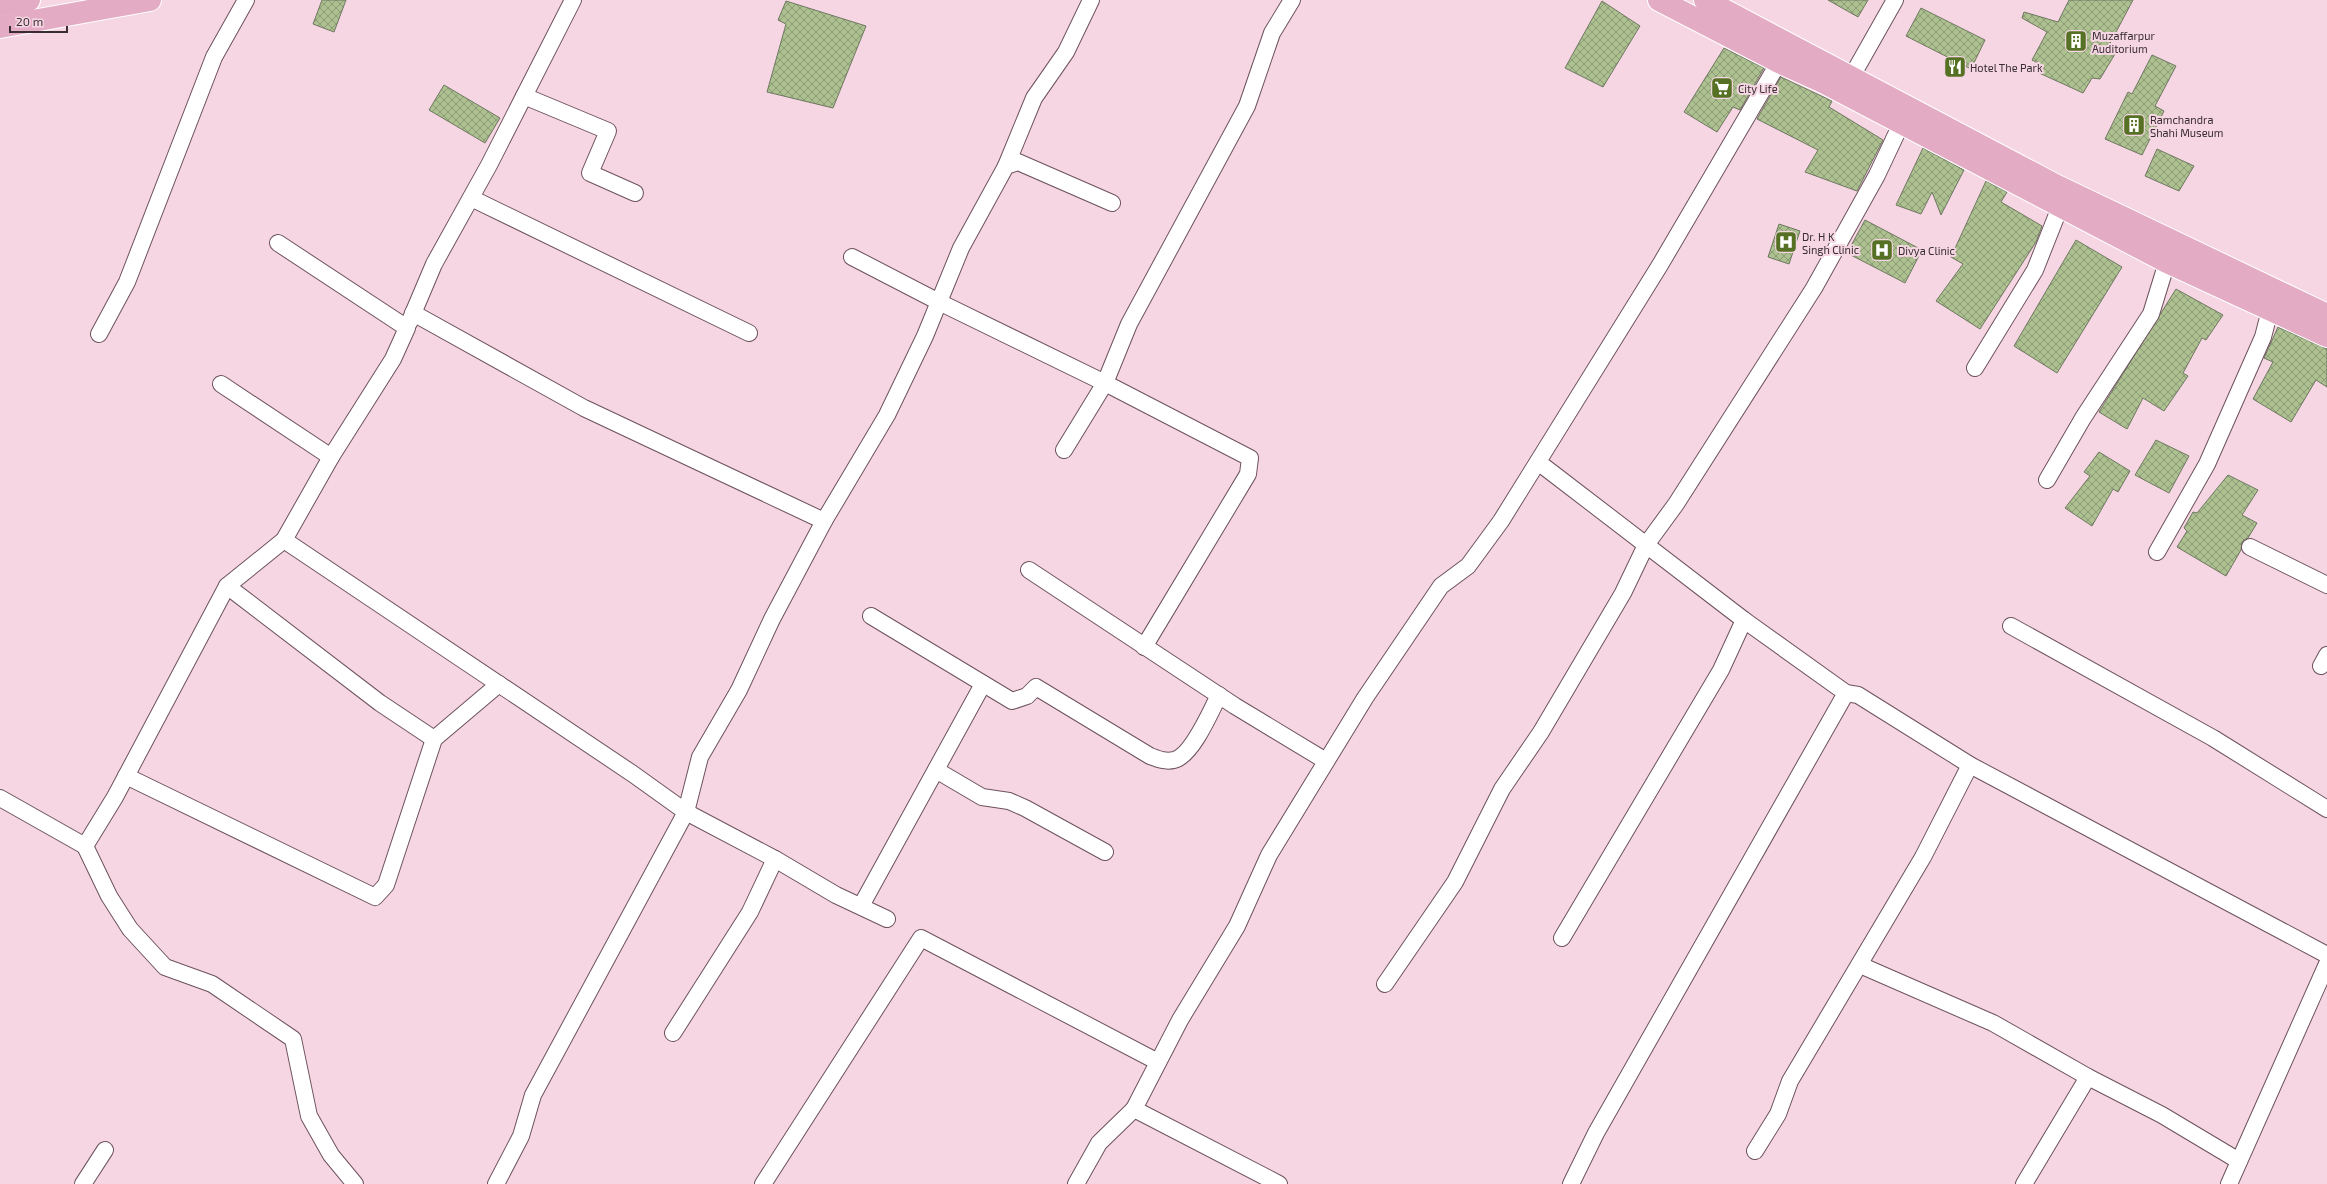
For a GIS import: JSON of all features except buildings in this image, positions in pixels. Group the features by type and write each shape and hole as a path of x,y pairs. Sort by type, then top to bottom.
{"main road":[{"path":"0,5 29,0"},
{"path":"0,27 150,0"},
{"path":"1659,0 1779,62 1823,82 1900,124 2167,262 2327,336"},
{"path":"1705,0 1852,76 2057,186 2327,315"}],"street":[{"path":"99,334 127,282 214,57 246,0"},
{"path":"85,846 126,776 227,586 284,540 331,456 393,358 434,264 524,96 573,0"},
{"path":"496,1184 521,1136 533,1095 686,812 700,757 739,690 772,619 824,521 887,415 939,302 961,248 1006,166 1034,98 1066,52 1091,0"},
{"path":"1064,450 1105,383 1129,324 1247,106 1272,33 1292,0"},
{"path":"1852,76 1895,0"},
{"path":"1076,1184 1099,1143 1134,1109 1203,981 1237,926 1269,855 1365,698 1441,586 1468,566 1501,521 1660,265 1779,62"},
{"path":"524,96 608,131 590,174 635,193"},
{"path":"1385,984 1455,882 1502,789 1541,732 1623,593 1646,545 1676,504 1814,288 1877,175 1900,124"},
{"path":"1006,166 1018,162 1064,184 1112,203"},
{"path":"470,198 749,333"},
{"path":"1975,368 2035,270 2060,207"},
{"path":"278,243 407,328"},
{"path":"852,256 939,302 1105,383 1250,458 1248,474 1144,647"},
{"path":"2047,480 2083,418 2151,314 2167,262"},
{"path":"2157,552 2207,464 2263,337 2270,310"},
{"path":"413,313 584,408 824,521"},
{"path":"221,384 331,456"},
{"path":"1538,462 1744,620 1846,693 1858,695 1970,765 2327,955"},
{"path":"284,540 499,684 686,812 775,859 836,894 887,919"},
{"path":"2250,547 2327,585"},
{"path":"1029,570 1144,647 1326,761"},
{"path":"227,586 380,703 434,739"},
{"path":"871,616 1012,701 1027,696 1036,687 1150,756 1162,761 1175,760 1190,748 1219,695"},
{"path":"1562,938 1721,670 1744,620"},
{"path":"2011,626 2213,738 2327,809"},
{"path":"126,776 375,897 386,885 434,739 499,684"},
{"path":"861,906 983,684"},
{"path":"1571,1184 1596,1133 1846,693"},
{"path":"1755,1151 1778,1114 1790,1081 1923,858 1970,765"},
{"path":"936,770 982,797 1009,801 1025,808 1105,852"},
{"path":"0,798 85,846 109,896 130,929 165,967 212,984 293,1039 309,1116 330,1155 355,1184"},
{"path":"673,1033 750,912 775,859"},
{"path":"763,1184 921,938 1158,1062"},
{"path":"2229,1184 2327,964"},
{"path":"1860,965 1993,1023 2088,1077 2162,1116 2239,1162"},
{"path":"2024,1184 2088,1077"},
{"path":"1134,1109 1278,1184"},
{"path":"83,1184 105,1150"}],"place":[{"name":"Muzaffarpur Auditorium","path":"2076,41"},
{"name":"Hotel The Park","path":"1955,67"},
{"name":"City Life","path":"1722,88"},
{"name":"Ramchandra Shahi Museum","path":"2134,125"},
{"name":"Dr. H K Singh Clinic","path":"1786,242"},
{"name":"Divya Clinic","path":"1882,250"}]}
